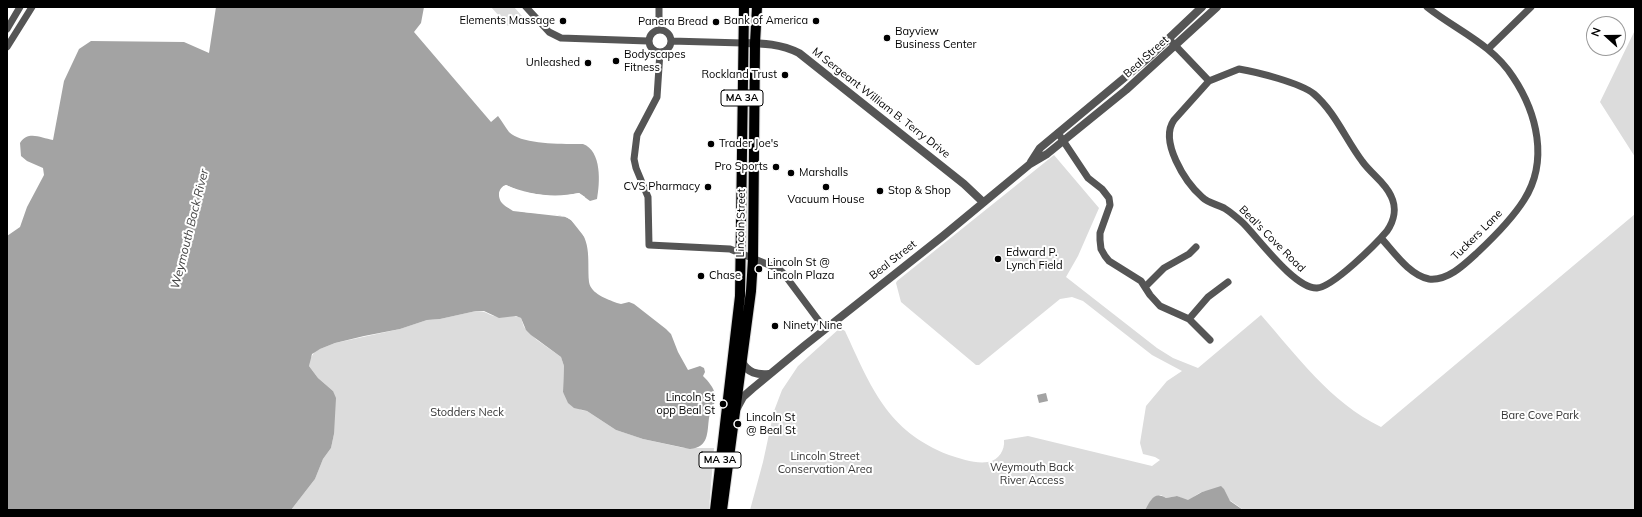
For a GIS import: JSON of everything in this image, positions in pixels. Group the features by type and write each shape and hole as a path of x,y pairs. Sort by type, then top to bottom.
{"main road":[{"name":"Lincoln Street","path":"715,510 738,314 741,254 744,7"},
{"name":"Lincoln Street","path":"722,510 751,291 753,259 755,43 757,7"}],"street":[{"path":"7,29 20,7"},
{"path":"7,48 32,7"},
{"path":"526,7 549,32 557,37 566,39 648,41"},
{"path":"659,7 659,30"},
{"name":"Beal Street","path":"1030,164 1040,148 1119,83 1169,39 1202,7"},
{"name":"Beal Street","path":"735,412 743,397 769,374 943,236 1030,164 1047,154 1126,90 1217,7"},
{"name":"Tuckers Lane","path":"1381,238 1414,273 1424,278 1438,279 1452,273 1468,261 1504,226 1524,200 1534,178 1538,155 1538,145 1533,116 1514,78 1500,60 1488,49 1427,7"},
{"path":"1488,49 1531,7"},
{"path":"648,41 651,34 659,30"},
{"path":"648,41 653,50 660,52 669,48 671,41 668,34 659,30"},
{"path":"1169,39 1209,81"},
{"path":"671,41 743,43"},
{"name":"M Sergeant William B. Terry Drive","path":"743,43 785,46 799,53 964,184 983,202"},
{"path":"660,52 657,97 637,135 634,159 636,168 648,197 649,245 730,249 779,269 825,329"},
{"name":"Beal's Cove Road","path":"1239,69 1290,83 1306,89 1314,94 1333,115 1361,161 1383,184 1392,197 1394,210 1392,223 1381,238 1330,284 1318,288 1308,286 1292,276 1255,236 1230,212 1222,207 1207,202 1189,182 1178,163 1169,141 1170,126 1209,81 1239,69"},
{"path":"1058,133 1088,178 1109,198 1110,205 1100,233 1101,249 1105,256 1109,261 1135,276 1145,287 1154,301 1160,306 1189,319 1210,340"},
{"path":"1145,287 1164,268 1189,254 1196,247"},
{"path":"1189,319 1208,297 1228,282"},
{"path":"742,362 752,373 769,374"}],"green space":[{"path":"491,7 514,7 522,16 508,26"},
{"path":"1635,30 1635,157 1600,102 1622,56 1626,56 1626,49"},
{"name":"Bare Cove Park","path":"1054,155 1099,208 1078,256 1066,277 1157,348 1173,358 1198,368 1261,315 1301,362 1330,391 1363,417 1381,427 1635,214 1635,510 1243,510 1236,504 1216,493 1204,491 1188,501 1177,496 1166,498 1161,495 1152,499 1145,510 750,510 763,462 774,411 782,390 798,366 840,328 845,331 873,389 896,420 910,433 928,445 949,455 974,462 988,462 998,457 1002,451 1004,440 1028,436 1152,466 1160,460 1143,454 1140,443 1146,406 1167,381 1182,371 1152,355 1083,301 1072,297 1060,299 979,365 976,365 901,302 896,283 897,281"},
{"name":"Stodders Neck","path":"476,311 498,317 514,316 521,318 524,327 537,340 561,357 564,366 563,392 581,410 587,411 616,430 643,439 684,448 714,448 709,510 291,510 315,479 323,459 331,448 334,434 333,391 318,378 309,366 310,359 315,351 335,343 400,329 427,320 440,319"}],"water":[{"name":"Weymouth Back River","path":"216,7 424,7 421,23 414,32 491,122 498,116 509,132 515,136 533,142 583,144 589,148 594,153 597,160 599,185 597,199 590,201 579,193 570,195 542,195 506,185 502,187 499,192 501,202 517,211 554,215 571,220 583,234 586,241 588,249 589,282 593,290 600,296 617,303 621,304 629,302 634,304 671,334 678,352 688,370 700,366 704,368 705,372 703,376 712,387 715,397 704,442 696,448 690,449 643,439 616,430 587,411 574,408 568,403 563,392 564,366 561,357 531,335 526,330 521,318 516,316 499,318 484,311 476,311 440,319 427,320 400,329 335,343 312,354 309,366 318,378 333,391 336,398 334,434 331,448 323,459 315,479 291,510 7,510 7,236 20,227 27,207 44,175 43,168 27,161 21,156 20,143 23,139 31,136 53,140 64,81 79,49 91,41 184,42 209,53"},
{"path":"1046,393 1048,401 1039,403 1037,395"},
{"path":"1221,486 1230,501 1243,510 1145,510 1151,500 1156,496 1166,498 1177,496 1188,500 1202,492"}],"pier":[{"path":"506,185 522,192 557,197 579,193 585,197 585,200 578,195 557,199 521,194 506,187 502,190 501,194 502,200 514,209 549,213 571,218 586,235 586,239 571,220 566,217 513,211 507,207 501,201 499,194 501,189"}],"place":[{"name":"Elements Massage","path":"563,21"},
{"name":"Bank of America","path":"816,21"},
{"name":"Panera Bread","path":"716,22"},
{"name":"Bayview Business Center","path":"887,38"},
{"name":"Bodyscapes Fitness","path":"616,61"},
{"name":"Unleashed","path":"588,63"},
{"name":"Rockland Trust","path":"785,75"},
{"name":"Trader Joe's","path":"711,144"},
{"name":"Pro Sports","path":"776,167"},
{"name":"Marshalls","path":"791,173"},
{"name":"CVS Pharmacy","path":"708,187"},
{"name":"Vacuum House","path":"826,187"},
{"name":"Stop & Shop","path":"880,191"},
{"name":"Edward P. Lynch Field","path":"998,259"},
{"name":"Lincoln St @ Lincoln Plaza","path":"759,269"},
{"name":"Chase","path":"701,276"},
{"name":"Ninety Nine","path":"775,326"},
{"name":"Lincoln St opp Beal St","path":"723,404"},
{"name":"Lincoln St @ Beal St","path":"738,424"}],"park label":[{"name":"Lincoln Street Conservation Area","path":"825,463"},
{"name":"Weymouth Back River Access","path":"1032,474"}]}
